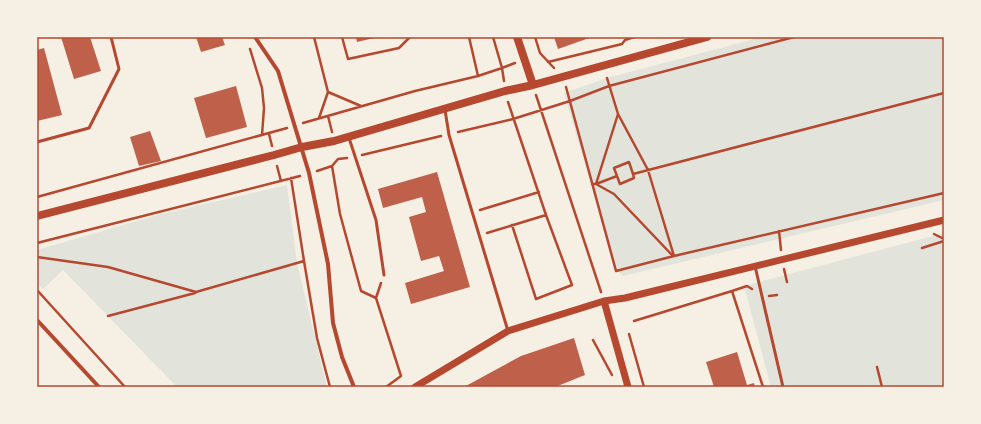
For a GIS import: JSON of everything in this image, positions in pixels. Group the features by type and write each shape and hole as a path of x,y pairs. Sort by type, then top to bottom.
{"main road":[{"path":"517,37 533,85"},
{"path":"37,216 302,147 334,141 505,92 707,37"}],"street":[{"path":"255,37 278,71 302,147 328,264 333,323 342,357 354,387"},
{"path":"415,387 508,331 604,301 625,298 944,220"},
{"path":"604,301 628,387"},
{"path":"37,320 99,387"}],"lane":[{"path":"37,142 89,128 119,69 111,37"},
{"path":"445,109 449,135 508,331"},
{"path":"348,136 376,220 384,275"},
{"path":"755,266 783,387"}],"path":[{"path":"314,37 328,92 318,119"},
{"path":"342,37 348,59 399,48 410,37"},
{"path":"469,37 478,76"},
{"path":"535,37 540,53 563,76 594,184 616,271 944,193"},
{"path":"548,62 622,44 625,40 634,37"},
{"path":"570,101 609,86 794,37"},
{"path":"250,47 262,88 264,108 262,135"},
{"path":"37,197 269,134 361,106 478,76 502,68 505,92 546,215 572,285 536,298 512,225"},
{"path":"607,78 618,114 648,170 674,256"},
{"path":"533,85 604,301"},
{"path":"328,92 361,106"},
{"path":"633,174 944,93"},
{"path":"594,184 618,114"},
{"path":"629,162 634,178 620,184 617,176 614,168 629,162"},
{"path":"332,166 340,214 361,291 376,298"},
{"path":"594,184 617,176"},
{"path":"291,178 317,338 330,387"},
{"path":"594,184 614,194 674,256"},
{"path":"473,212 539,192"},
{"path":"480,236 546,215"},
{"path":"922,248 944,240"},
{"path":"37,257 108,267 196,292"},
{"path":"108,316 304,261"},
{"path":"384,275 376,298 401,376 386,387"},
{"path":"634,321 747,286 762,298 777,295"},
{"path":"37,290 125,387"},
{"path":"732,290 763,387"},
{"path":"629,334 644,387"},
{"path":"593,340 615,381"},
{"path":"877,367 882,387"}],"shaded area":[{"path":"762,37 944,37 944,200 623,276 616,270 564,93 607,78"},
{"path":"287,185 297,263 327,387 177,387 63,270 43,289 37,282 37,250 161,214"},
{"path":"944,233 944,387 771,387 744,286"}],"building":[{"path":"61,37 90,37 101,71 74,79"},
{"path":"196,37 222,37 225,45 201,52"},
{"path":"356,37 374,37 374,38 357,42"},
{"path":"554,37 592,37 558,49"},
{"path":"44,48 62,115 37,121 37,50"},
{"path":"236,86 247,127 206,138 194,98"},
{"path":"150,131 161,161 139,166 130,137"},
{"path":"437,172 470,287 411,304 405,283 444,271 439,256 421,261 409,217 426,212 422,197 383,208 378,189"},
{"path":"574,338 585,375 555,387 464,387 521,356"},
{"path":"737,352 747,385 754,383 755,387 714,387 706,362"}]}
